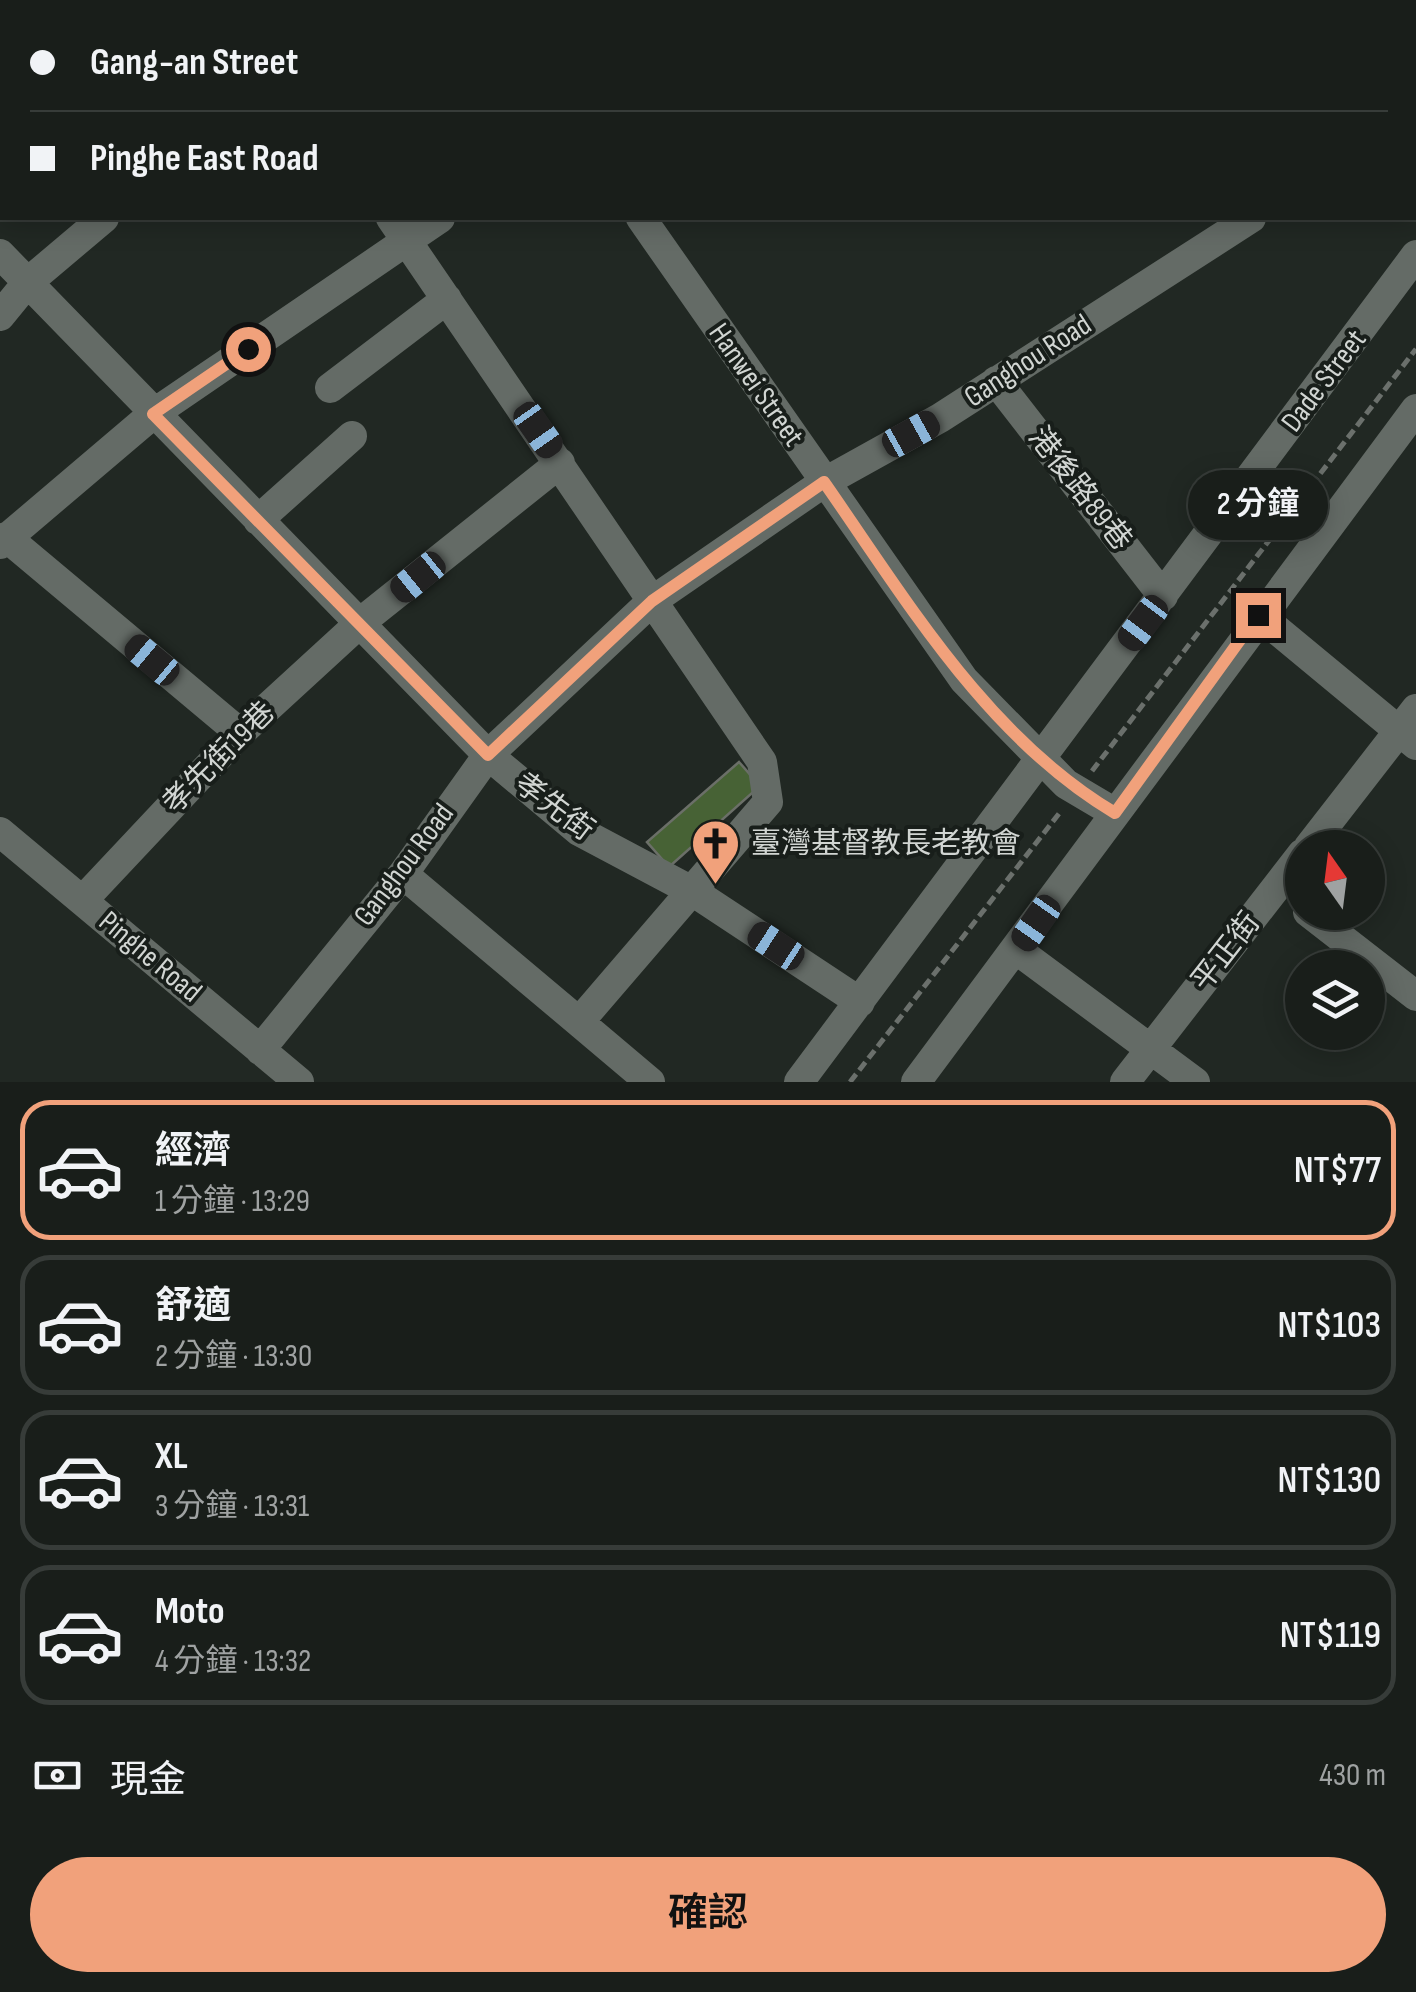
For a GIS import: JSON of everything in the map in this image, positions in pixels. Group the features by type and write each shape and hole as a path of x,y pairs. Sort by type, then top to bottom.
{"street":[{"path":"0,316 27,283 102,220"},
{"path":"240,733 3,541 153,414 399,230 433,220"},
{"name":"Hanwei Street","path":"642,220 964,680 1041,759 1077,790 1115,813"},
{"name":"Ganghou Road","path":"260,1050 403,874 488,755 652,601 824,482 996,382 1248,220"},
{"path":"399,230 762,762 768,802 578,1022"},
{"name":"孝先街","path":"0,254 488,755 578,831 692,891 860,1002"},
{"name":"Dade Street","path":"799,1082 1416,256"},
{"path":"330,388 447,299"},
{"name":"港後路89巷","path":"996,382 1163,596"},
{"path":"916,1082 1017,950 1258,615 1416,409"},
{"path":"258,520 352,436"},
{"name":"孝先街19巷","path":"83,900 240,733 361,622 560,463"},
{"path":"1258,615 1410,729 1323,830"},
{"name":"Pinghe Road","path":"0,832 299,1082"},
{"path":"403,874 650,1082"},
{"name":"平正街","path":"1124,1082 1285,876"},
{"path":"1276,888 1285,895"},
{"path":"1331,930 1416,996"},
{"path":"1017,950 1195,1082"}],"path":[{"path":"850,1082 1416,349"}],"building":[{"path":"739,762 760,786 669,867 647,842"}],"place":[{"name":"臺灣基督教長老教會","path":"716,886"}],"route":[{"path":"248,349 153,414 488,755 652,601 824,482 964,680 1066,784 1115,813 1258,615"}]}
